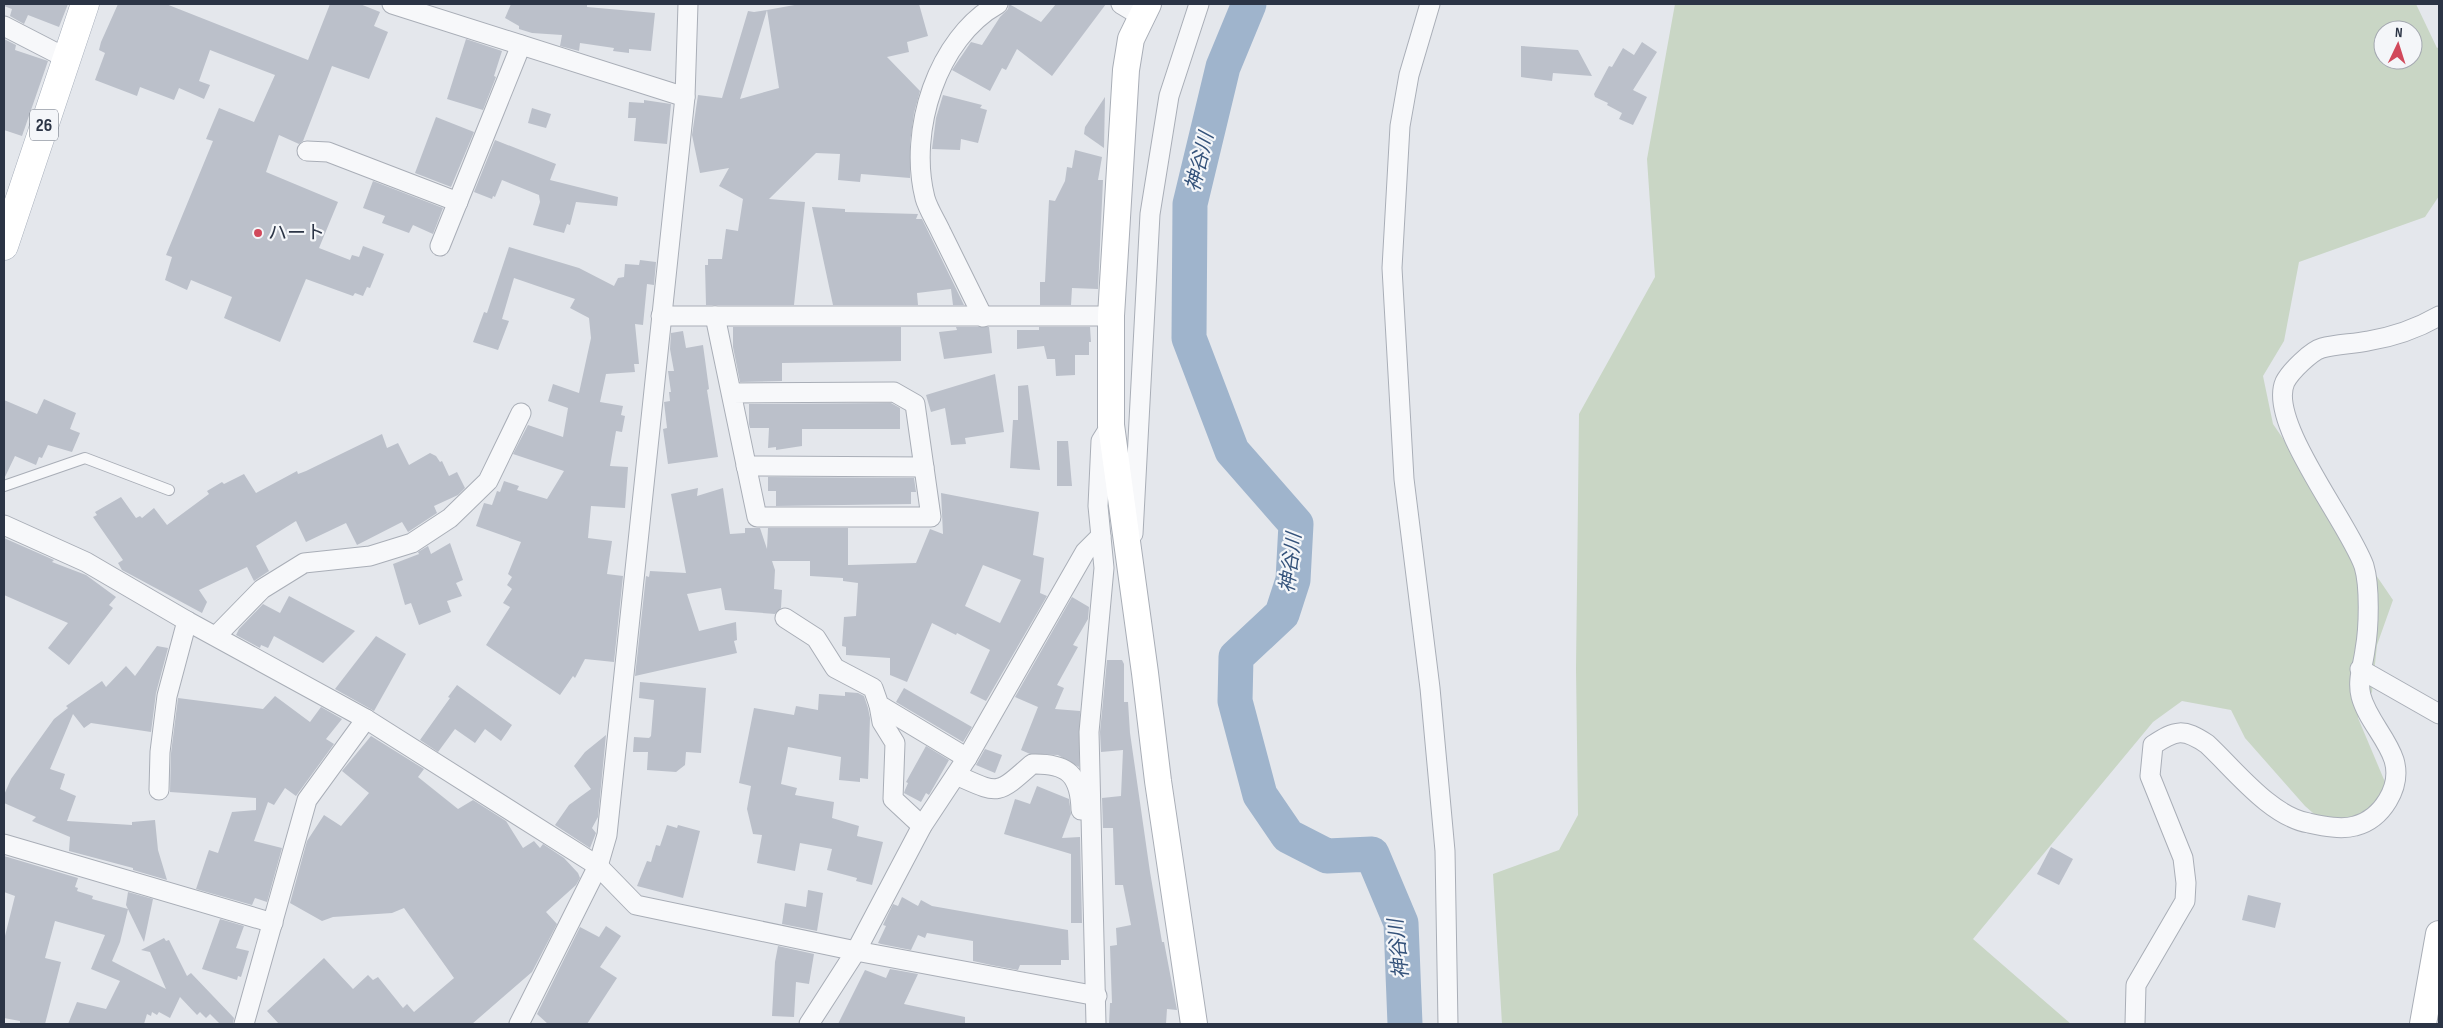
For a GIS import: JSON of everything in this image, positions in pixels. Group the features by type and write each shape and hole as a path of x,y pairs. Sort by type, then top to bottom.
{"main road":[{"name":"26","path":"4,246 85,4"}],"street":[{"path":"392,4 684,97"},
{"path":"518,1024 598,866 607,835 684,97 688,4"},
{"path":"983,317 925,198 920,152 935,76 958,38 989,9 998,4"},
{"path":"1127,540 1135,532 1150,214 1169,96 1199,4"},
{"path":"1430,4 1409,75 1400,126 1392,268 1404,479 1430,688 1445,850 1448,1024"},
{"path":"1137,8 1126,70 1110,316 1111,425 1158,781 1194,1024"},
{"path":"4,26 66,58"},
{"path":"440,246 521,45"},
{"path":"307,151 328,152 458,202"},
{"path":"661,316 1110,316"},
{"path":"715,316 746,466 757,517 931,516 915,404 894,392 731,393"},
{"path":"2135,1024 2136,985 2185,901 2186,883 2183,858 2150,776 2153,745 2170,734 2182,732 2195,736 2207,744 2260,794 2290,818 2306,823 2344,828 2366,822 2383,808 2394,786 2394,760 2365,708 2361,693 2360,669 2366,650 2367,597 2364,567 2344,524 2301,454 2284,414 2284,384 2297,366 2320,348 2371,341 2420,326 2439,316"},
{"path":"216,636 262,589 304,563 370,556 387,551 412,543 450,518 488,481 521,413"},
{"path":"1096,1024 1097,996 1089,732 1102,611 1104,568 1098,506 1101,441 1111,425"},
{"path":"746,466 924,467"},
{"path":"4,525 86,562 187,621 366,719 598,866 636,905 856,951 1097,996"},
{"path":"810,1024 856,951 922,826 967,758 1085,552 1101,536"},
{"path":"785,618 816,638 834,668 873,688 882,722 895,743 893,799 922,826"},
{"path":"159,790 160,752 167,696 187,621"},
{"path":"2360,669 2439,714"},
{"path":"879,705 967,758"},
{"path":"244,1024 306,800 366,719"},
{"path":"956,774 989,790 1007,786 1032,764 1049,763 1069,772 1080,790 1082,819 1092,820"},
{"path":"4,844 273,923"},
{"path":"2423,1024 2439,934"}],"lane":[{"path":"4,486 86,458 169,490"}],"green space":[{"path":"1675,4 2416,4 2437,48 2439,47 2439,196 2425,217 2299,262 2284,341 2263,376 2273,424 2393,600 2377,645 2372,692 2358,718 2385,782 2382,822 2357,832 2321,820 2305,806 2245,738 2231,710 2182,701 2153,722 1973,939 2071,1024 1502,1024 1493,874 1559,850 1578,815 1576,669 1579,414 1655,277 1647,159"}],"building":[{"path":"4,4 68,4 59,27 28,15 24,24 10,16 12,9 4,6"},
{"path":"118,4 166,4 308,60 330,4 360,4 380,12 374,26 388,32 369,79 332,66 303,141 299,144 279,135 266,172 338,202 319,248 350,260 352,255 359,257 363,246 384,254 370,288 367,287 363,296 355,293 353,296 306,279 280,342 224,318 232,297 191,280 187,290 165,280 172,257 166,255 213,141 206,139 219,108 254,122 275,75 210,50 199,81 210,85 204,99 179,88 174,100 140,87 137,96 95,80 105,53 99,50 101,42"},
{"path":"511,4 587,4 587,7 655,13 651,51 629,49 629,53 613,51 614,48 580,43 579,51 560,46 562,35 532,33 519,29 519,26 505,18"},
{"path":"800,4 919,4 928,36 907,42 909,52 887,57 920,91 914,113 910,143 910,178 861,174 860,182 838,180 840,154 816,153 769,199 805,202 794,305 706,305 705,265 708,265 708,259 722,259 726,229 738,231 743,199 719,186 729,168 700,173 692,135 698,95 722,98 748,11 754,12","holes":["767,10 779,88 740,99"]},
{"path":"1009,4 1041,22 1056,4 1106,4 1052,76 1017,49 1006,70 1002,68 990,91 952,70 971,42 982,45 1000,17 1008,9"},
{"path":"4,39 16,45 15,50 48,61 22,136 4,130"},
{"path":"466,39 502,51 494,76 496,77 483,110 447,99"},
{"path":"1642,42 1657,52 1633,90 1647,97 1633,125 1619,119 1622,113 1595,97 1594,94 1609,66 1612,67 1623,48 1634,55"},
{"path":"1521,46 1578,50 1592,76 1553,73 1552,81 1521,77"},
{"path":"943,95 982,105 980,108 987,110 978,143 961,139 960,150 932,149 936,118"},
{"path":"1105,97 1104,148 1084,134 1085,127"},
{"path":"644,100 671,104 667,144 634,141 636,118 628,118 629,102 644,103"},
{"path":"532,108 551,114 546,128 528,123"},
{"path":"436,117 474,132 451,187 415,173"},
{"path":"495,140 556,164 550,180 618,197 617,206 576,202 570,225 567,224 564,233 533,225 540,202 539,195 502,180 495,197 493,196 492,199 474,192"},
{"path":"1075,150 1102,157 1098,180 1103,180 1098,289 1072,288 1071,305 1040,305 1040,282 1045,282 1049,200 1055,201 1065,181 1067,167 1072,168"},
{"path":"373,181 443,208 433,234 413,225 409,233 382,223 385,216 363,208"},
{"path":"812,207 845,209 845,212 918,214 916,219 922,219 964,305 953,305 951,289 917,293 918,305 833,305"},
{"path":"509,247 579,268 614,286 618,278 624,277 625,264 639,265 640,260 656,262 654,285 647,284 643,325 635,324 639,364 634,364 635,372 606,374 600,402 623,406 621,415 625,416 622,432 616,431 610,466 628,467 625,508 591,506 588,538 612,541 607,574 623,576 614,662 585,659 575,678 573,676 560,695 486,645 510,607 503,603 512,589 507,585 512,577 508,574 521,542 476,526 484,503 492,505 497,491 500,492 504,481 519,486 517,490 547,499 564,471 513,454 528,425 563,437 568,408 548,401 553,384 579,393 591,338 589,318 570,308 575,299 514,278 502,319 509,321 498,350 473,342 484,312 487,313"},
{"path":"733,327 901,327 901,361 782,363 782,381 740,382 733,347"},
{"path":"956,327 989,327 992,353 944,359 939,332 957,330"},
{"path":"1039,327 1090,327 1091,342 1089,342 1089,355 1075,355 1075,375 1056,376 1055,359 1047,359 1044,346 1017,349 1017,330 1039,330"},
{"path":"683,331 686,348 703,345 709,389 707,390 718,457 668,464 663,429 667,428 664,402 670,401 669,392 671,392 668,371 674,371 670,349 671,333"},
{"path":"995,374 1004,432 965,438 966,444 951,445 945,408 931,412 926,395"},
{"path":"1028,385 1040,470 1010,468 1013,420 1018,420 1018,386"},
{"path":"44,399 76,413 70,429 80,433 72,452 48,445 42,458 39,457 36,465 15,456 4,479 4,400 37,414"},
{"path":"891,403 900,408 900,429 802,429 802,446 776,450 776,447 768,448 769,428 750,428 749,424 749,404"},
{"path":"382,434 387,448 398,443 409,465 430,453 436,456 440,462 442,461 449,476 457,472 465,488 458,495 434,506 437,513 408,532 402,522 357,545 346,523 306,542 296,521 256,546 269,571 254,581 247,567 199,590 207,602 202,613 122,570 118,563 123,560 93,517 97,515 95,512 121,497 136,518 140,516 142,518 154,508 167,525 209,494 207,491 222,482 224,484 244,474 256,493 297,471 298,474 306,471"},
{"path":"1057,441 1068,441 1072,486 1057,486"},
{"path":"768,477 914,478 916,492 911,492 911,504 776,506 776,491 768,491"},
{"path":"698,488 697,496 723,488 730,534 745,533 745,528 760,528 767,549 768,528 848,528 848,565 916,563 930,529 943,534 941,493 1039,512 1033,555 1044,558 1040,593 1047,596 986,701 970,693 990,650 932,623 907,682 890,675 890,658 846,655 846,647 842,646 844,617 856,616 858,583 843,581 843,578 810,576 810,561 772,561 775,570 774,589 782,590 781,608 775,614 725,610 721,588 687,594 699,631 736,622 737,640 734,641 737,653 635,676 646,576 649,577 650,571 686,573 671,494","holes":["983,565 1021,580 1000,623 965,606"]},
{"path":"4,538 54,560 52,562 86,575 116,597 109,605 113,608 69,665 48,648 68,623 4,595"},
{"path":"450,543 463,580 456,583 462,596 447,601 451,612 419,625 411,603 405,605 393,564 419,554 418,552 428,546 431,554"},
{"path":"289,596 355,631 323,663 274,636 268,648 261,645 260,648 236,635 239,629 263,604 280,613"},
{"path":"1072,597 1089,607 1088,619 1073,645 1078,647 1057,685 1064,688 1055,709 1080,711 1079,767 1058,755 1030,754 1021,750 1038,707 1015,697"},
{"path":"376,636 406,654 374,711 335,689"},
{"path":"157,646 168,648 156,693 151,732 91,723 84,728 73,714 50,769 65,774 60,789 76,796 67,821 132,825 132,822 155,820 158,850 167,880 133,870 133,868 69,851 70,837 32,821 36,817 4,803 4,795 11,779 54,719 68,708 66,706 102,681 106,687 126,666 135,676"},
{"path":"1107,660 1122,660 1124,664 1124,702 1128,702 1130,733 1150,872 1162,942 1164,942 1177,1010 1167,1009 1166,1024 1109,1024 1110,1003 1112,1003 1110,946 1117,945 1116,928 1131,925 1123,885 1115,885 1113,828 1103,828 1102,798 1121,796 1123,750 1101,752 1100,732"},
{"path":"640,682 706,688 701,753 686,752 685,765 676,772 647,770 648,752 633,752 634,737 649,738 651,736 654,700 639,698"},
{"path":"457,685 512,725 501,741 485,729 475,743 455,729 438,752 420,740"},
{"path":"904,688 972,727 963,742 896,702"},
{"path":"845,692 858,693 864,696 868,708 870,718 868,779 860,778 860,782 839,780 841,757 788,747 781,784 797,788 795,795 834,802 832,818 859,826 857,836 883,842 872,885 856,881 857,878 827,870 832,849 800,843 795,871 757,863 762,835 753,834 747,809 751,786 739,783 754,708 794,715 796,706 818,710 819,694 845,696"},
{"path":"275,696 310,722 321,707 342,719 326,739 334,744 296,796 285,788 274,805 268,802 254,841 282,848 267,902 255,898 252,905 196,889 209,850 218,853 232,812 256,810 256,798 170,792 171,753 178,698 263,709"},
{"path":"606,735 598,817 592,828 596,833 590,848 555,825 569,805 591,789 574,766 585,752"},
{"path":"371,736 424,769 418,777 458,809 473,800 506,821 523,848 534,841 540,848 543,844 564,858 578,873 580,878 576,885 546,912 557,924 532,972 472,1024 279,1024 267,1011 324,958 353,989 368,975 373,980 378,977 403,1008 407,1004 414,1012 454,978 404,908 392,913 333,917 322,921 290,903 307,841 324,815 341,826 369,793 342,771"},
{"path":"926,746 949,760 929,795 926,793 921,802 904,793 908,783 906,782"},
{"path":"985,749 1002,755 995,773 976,765"},
{"path":"1037,786 1069,799 1071,814 1062,838 1080,837 1082,923 1071,923 1071,854 1004,834 1015,799 1030,804"},
{"path":"667,825 677,828 678,825 700,831 683,898 637,886 647,861 651,862 656,845 660,846"},
{"path":"2051,847 2073,859 2059,885 2037,874"},
{"path":"4,856 78,878 75,887 78,888 77,891 93,896 92,899 128,909 120,942 112,961 166,989 150,952 141,950 164,938 166,941 169,940 187,976 191,973 234,1018 233,1024 220,1024 210,1014 206,1018 200,1012 197,1015 180,997 170,1018 159,1012 157,1015 152,1012 151,1016 147,1014 144,1024 68,1024 77,1002 106,1009 120,981 91,969 105,935 55,921 45,958 61,962 45,1024 20,1024 20,1021 4,1018 4,940 15,896 4,892"},
{"path":"808,890 823,893 817,931 782,924 785,903 806,907"},
{"path":"128,892 153,899 144,942 126,905"},
{"path":"2248,895 2281,903 2275,928 2242,920"},
{"path":"902,897 918,906 921,900 932,906 1068,930 1069,960 1061,960 1061,965 1020,965 1018,970 973,961 973,941 927,933 925,938 918,935 911,950 878,943 886,926 883,925 893,904 898,906"},
{"path":"220,919 244,926 236,948 249,951 241,977 238,976 237,980 202,969"},
{"path":"606,926 621,936 600,967 617,978 587,1024 548,1024 537,1014 580,927 599,937"},
{"path":"778,946 814,954 809,984 796,982 794,1017 772,1016 775,962"},
{"path":"890,969 918,974 904,1004 965,1017 965,1024 838,1024 865,970 886,978"}],"waterway":[{"name":"神谷川","path":"1249,4 1223,67 1190,204 1189,338 1232,451 1296,524 1293,580 1282,614 1236,657 1235,701 1260,795 1288,836 1327,856 1372,854 1401,923 1405,1024"}],"place":[{"name":"ハート","path":"258,233"}]}
